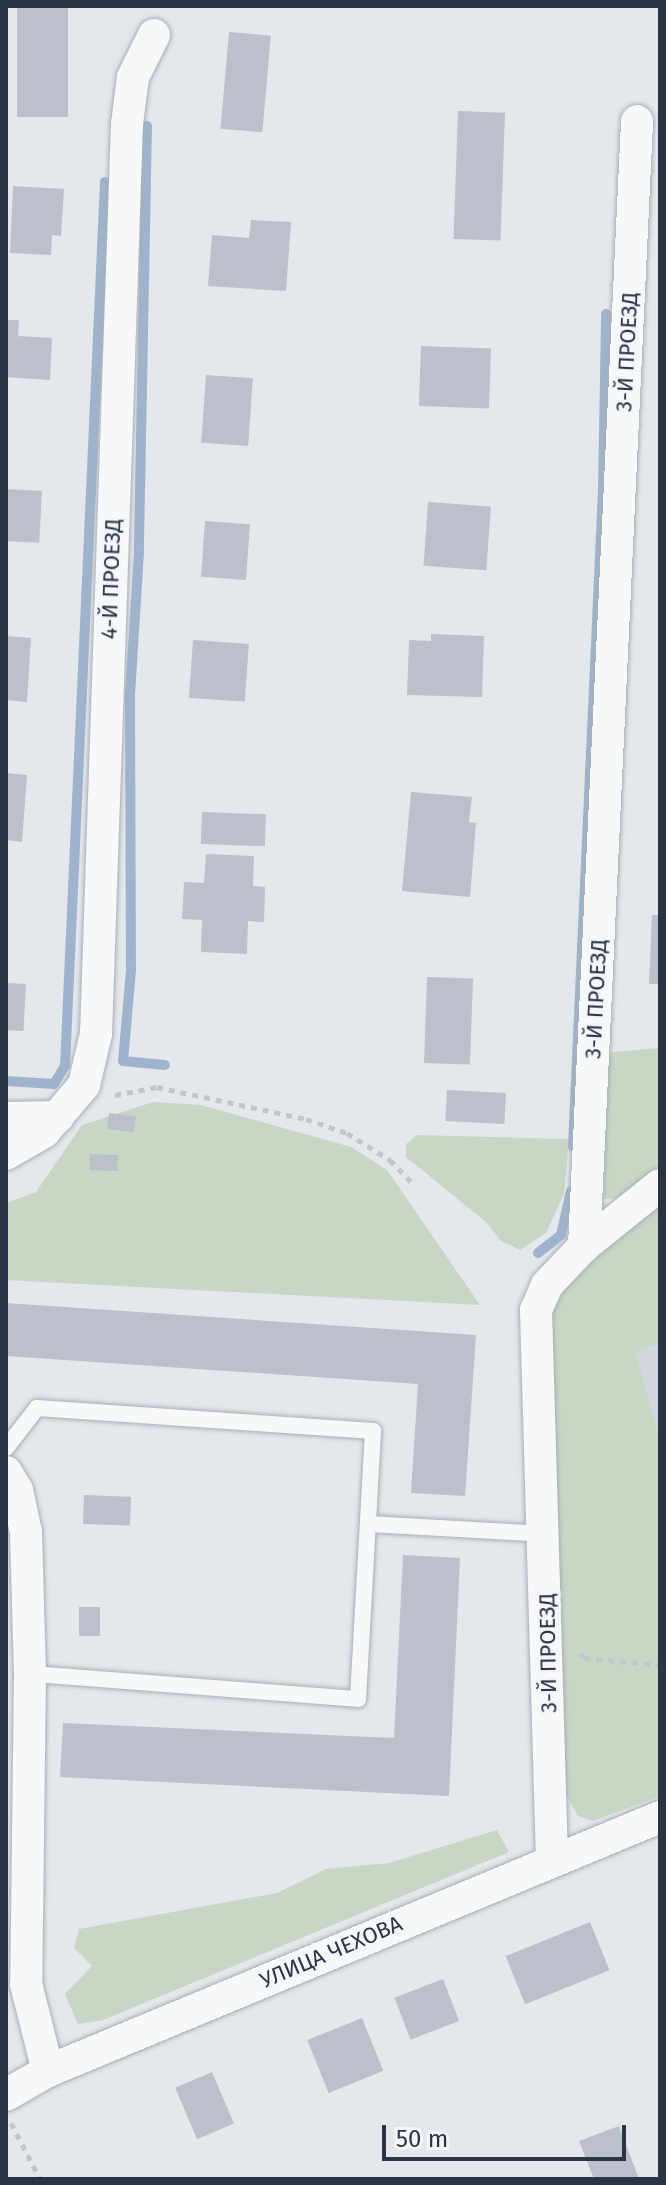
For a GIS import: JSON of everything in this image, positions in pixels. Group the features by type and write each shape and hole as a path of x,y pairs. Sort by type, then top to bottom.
{"street":[{"name":"4-Й ПРОЕЗД","path":"6,1154 58,1117 84,1085 96,1034 127,124 133,77 154,35"},
{"name":"3-Й ПРОЕЗД","path":"552,1860 546,1534 536,1310 547,1285 584,1246 637,121"},
{"path":"6,1118 58,1117"},
{"path":"584,1246 660,1185"},
{"path":"6,1472 17,1490 26,1532 30,1674 16,1978 48,2071"},
{"name":"УЛИЦА ЧЕХОВА","path":"6,2095 48,2071 660,1817"}],"lane":[{"path":"6,1448 37,1408 373,1431 358,1699 30,1674"},
{"path":"368,1524 546,1534"}],"path":[{"path":"58,1117 116,1094 157,1087 306,1119 347,1133 390,1160 413,1184"},
{"path":"547,1618 584,1658 660,1665"},
{"path":"6,2113 40,2179"}],"shaded area":[{"path":"660,1343 660,1440 636,1353"}],"green space":[{"path":"660,1048 660,1166 620,1198 604,1199 603,1061 613,1052"},
{"path":"153,1102 201,1105 351,1147 387,1170 480,1305 6,1280 6,1203 36,1192 82,1125"},
{"path":"417,1135 569,1139 564,1194 546,1233 520,1250 501,1241 486,1222 406,1157 406,1144"},
{"path":"660,1201 660,1343 636,1353 660,1440 660,1796 593,1821 578,1816 566,1794 552,1315 568,1280"},
{"path":"497,1830 509,1852 103,2020 78,2024 65,1994 92,1966 74,1948 79,1929 277,1893 326,1869 389,1863"}],"building":[{"path":"17,6 68,6 68,117 17,117"},
{"path":"229,32 271,36 262,132 221,129"},
{"path":"458,111 505,113 501,241 454,239"},
{"path":"13,186 64,189 61,236 52,235 51,255 10,253"},
{"path":"251,220 291,222 286,291 208,286 212,235 249,238"},
{"path":"6,320 19,320 18,336 52,338 50,380 6,377"},
{"path":"421,346 491,348 489,408 419,406"},
{"path":"206,375 253,378 248,446 201,443"},
{"path":"6,489 42,491 39,543 6,541"},
{"path":"428,502 491,506 486,570 424,566"},
{"path":"205,521 250,524 246,580 201,577"},
{"path":"431,634 484,636 482,697 407,695 409,640 431,641"},
{"path":"6,636 31,638 27,702 6,700"},
{"path":"193,640 249,644 245,702 189,698"},
{"path":"6,773 27,775 22,842 6,840"},
{"path":"411,792 472,797 469,822 476,823 470,897 402,891"},
{"path":"202,812 266,814 265,846 201,844"},
{"path":"206,854 254,856 253,886 265,887 264,922 248,921 247,954 201,952 202,920 182,919 184,882 204,883"},
{"path":"652,915 660,915 660,984 649,984"},
{"path":"427,977 473,979 470,1065 424,1063"},
{"path":"6,983 26,984 24,1031 6,1030"},
{"path":"447,1090 506,1093 504,1124 445,1121"},
{"path":"109,1113 136,1117 134,1133 107,1129"},
{"path":"90,1154 118,1155 117,1171 89,1170"},
{"path":"6,1303 476,1335 465,1496 411,1493 418,1384 6,1356"},
{"path":"84,1495 131,1497 130,1526 83,1524"},
{"path":"403,1555 460,1558 449,1796 60,1777 63,1723 394,1738"},
{"path":"79,1607 100,1607 100,1636 79,1636"},
{"path":"590,1922 609,1970 525,2004 506,1956"},
{"path":"443,1979 459,2021 411,2040 394,1998"},
{"path":"362,2018 383,2071 329,2093 307,2040"},
{"path":"212,2072 234,2124 197,2139 175,2088"},
{"path":"619,2126 639,2179 594,2179 579,2141"}],"waterway":[{"path":"147,126 139,552 130,694 131,970 123,1061 165,1065"},
{"path":"6,1081 54,1084 65,1066 105,182"},
{"path":"573,1147 603,492 606,314"},
{"path":"538,1253 561,1235 571,1191"}]}
